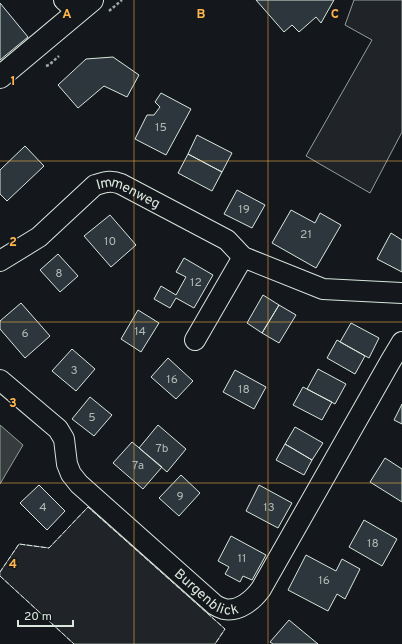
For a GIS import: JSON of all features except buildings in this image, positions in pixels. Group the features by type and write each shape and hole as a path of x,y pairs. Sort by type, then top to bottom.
{"main road":[{"path":"0,77 77,4"}],"street":[{"name":"Immenweg","path":"0,261 38,237 96,185 114,181 227,240 243,257 323,289 402,293"},
{"path":"196,340 243,257"},
{"name":"Burgenblick","path":"0,380 58,429 64,440 67,464 71,474 79,484 215,606 224,609 232,609 243,605 255,597 262,589 402,342"}],"shaded area":[{"path":"354,0 402,0 402,132 370,193 306,156 372,40 345,25"},
{"path":"0,425 23,445 0,484"},
{"path":"88,507 225,629 215,644 74,644 0,576 0,572 19,544 49,548"}],"fence":[{"path":"0,572 19,544 49,548 88,507 225,629 215,644"},
{"path":"0,576 74,644"}]}
